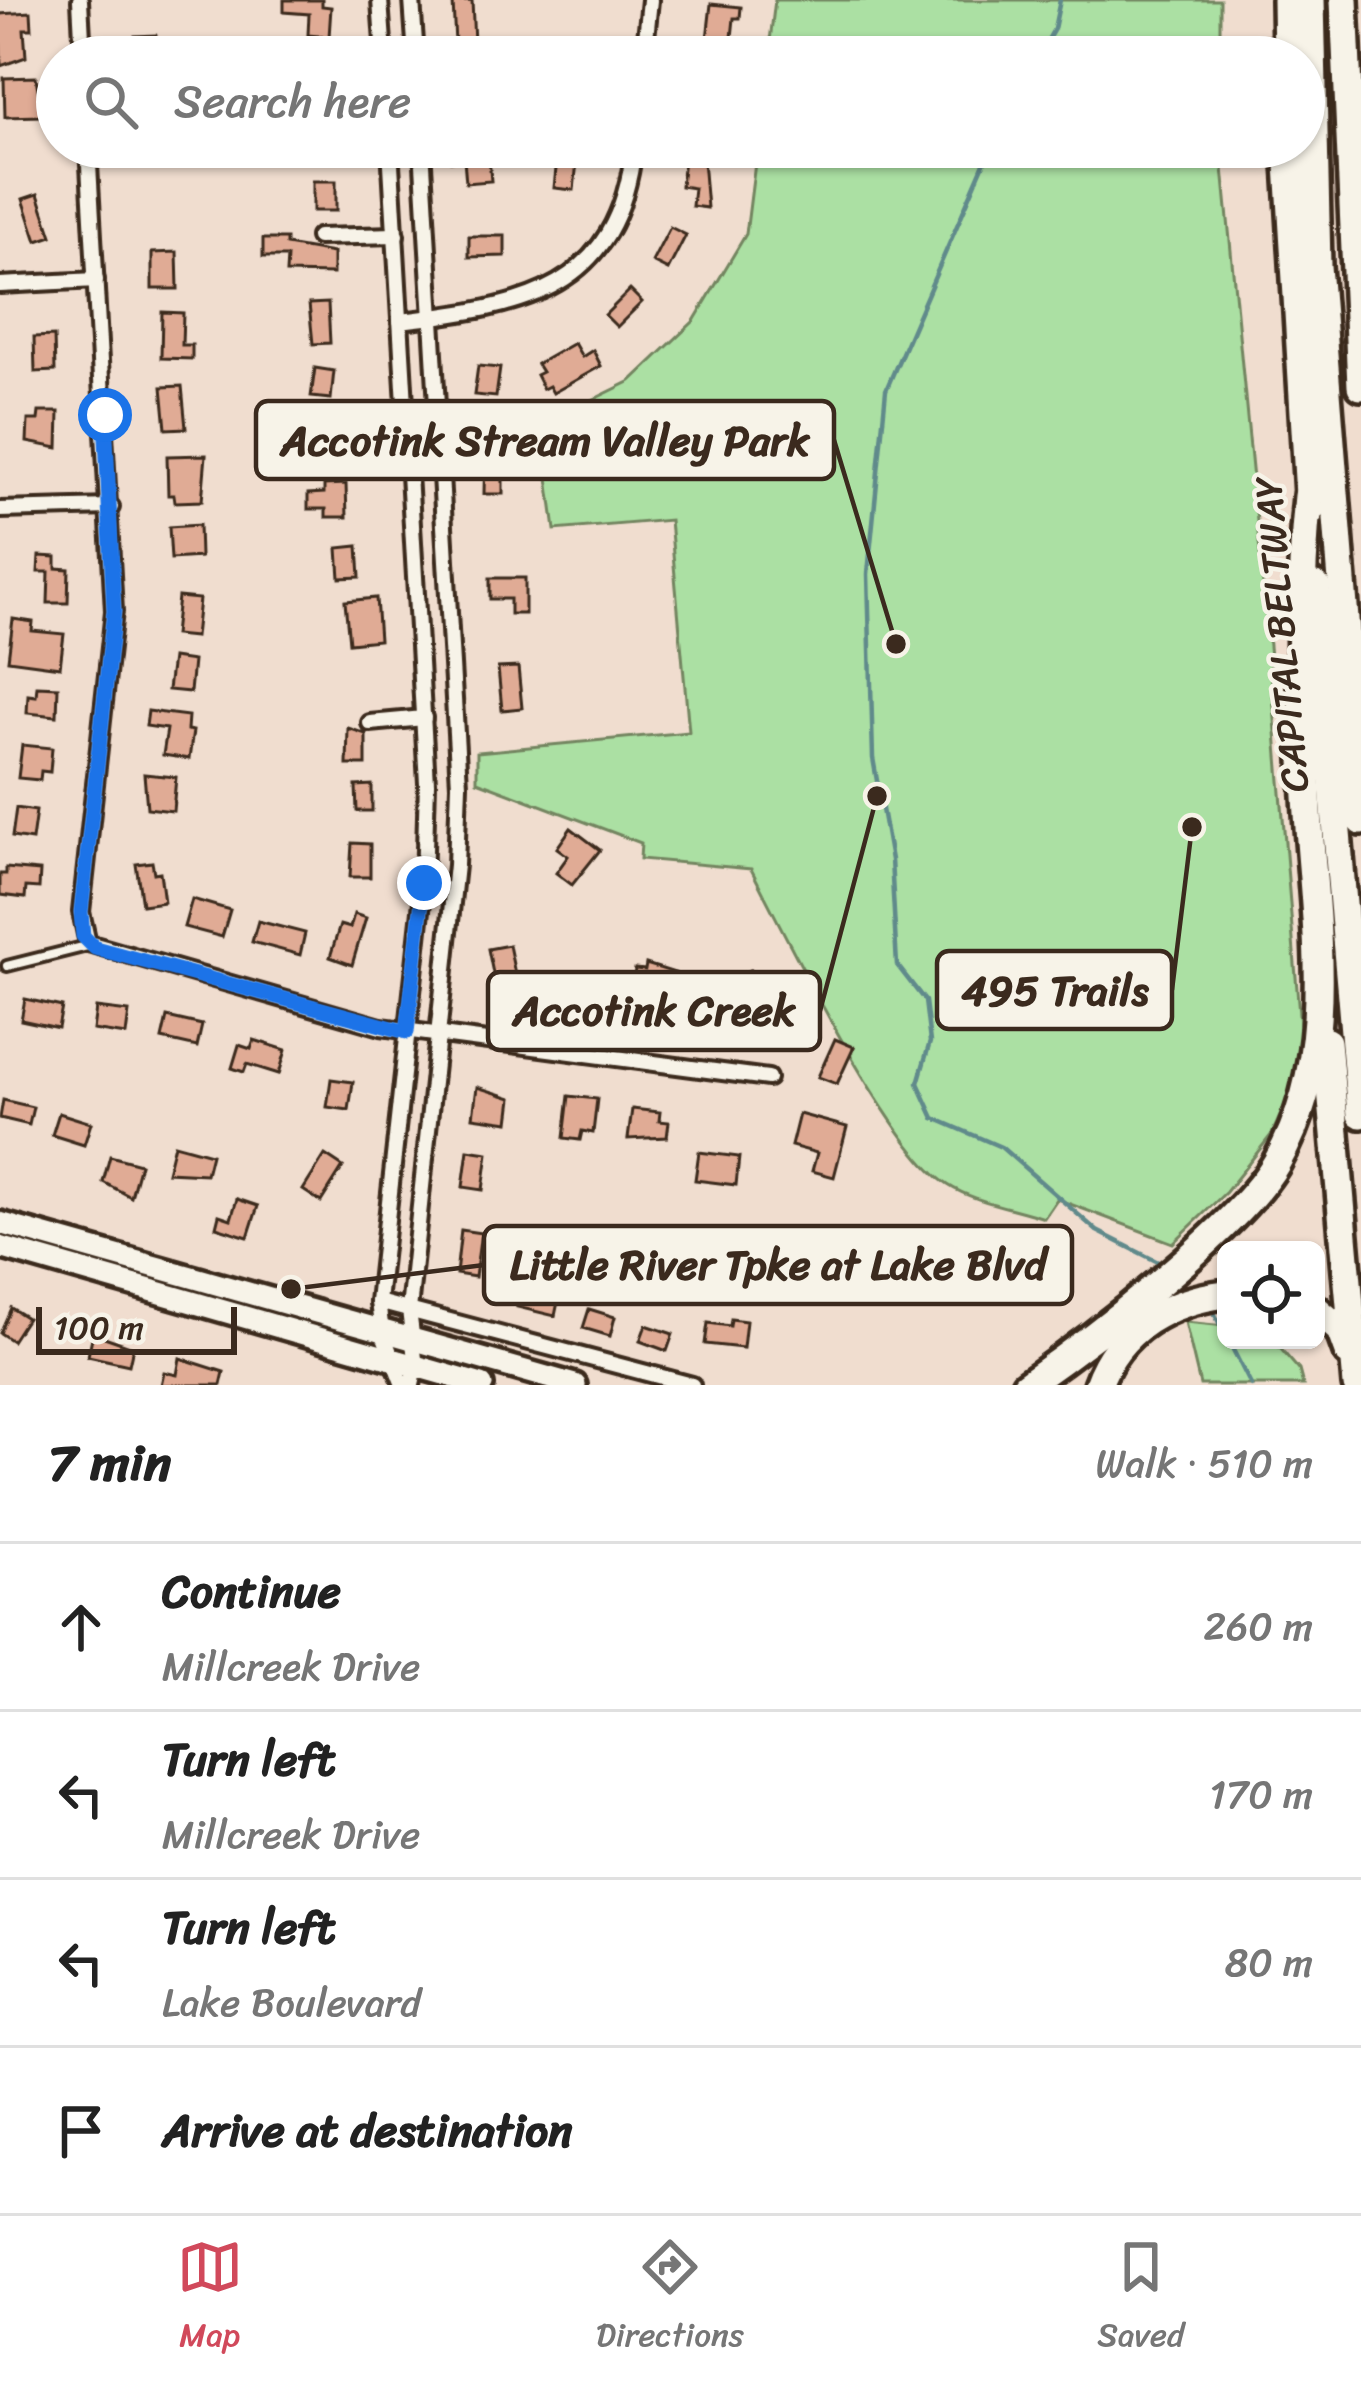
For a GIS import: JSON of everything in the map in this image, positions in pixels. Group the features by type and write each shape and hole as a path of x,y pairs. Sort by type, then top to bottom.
{"highway":[{"path":"1286,0 1287,36"},
{"path":"1311,0 1312,36"},
{"path":"1344,0 1361,386"},
{"name":"CAPITAL BELTWAY","path":"1289,168 1308,496 1361,1114"},
{"path":"1315,168 1318,287 1361,821"},
{"path":"1098,1385 1122,1325 1263,1184 1298,1118 1318,1021 1299,587 1308,496"},
{"path":"1316,925 1355,1385"},
{"path":"1026,1385 1122,1325 1217,1296"},
{"path":"1325,1317 1340,1330 1355,1385"}],"main road":[{"path":"0,1223 575,1385"},
{"path":"0,1246 392,1360 410,1379 482,1385"}],"street":[{"path":"80,0 82,36"},
{"path":"380,0 383,36"},
{"path":"412,0 415,36"},
{"path":"646,36 650,0"},
{"path":"89,168 111,507 112,648 81,912 83,936 92,945 407,1032 687,1064 768,1078"},
{"path":"391,168 424,718 426,841 378,1302 392,1360"},
{"path":"410,1379 409,1310 459,785 423,168"},
{"path":"400,321 527,301 562,283 616,223 632,168"},
{"path":"318,237 396,235"},
{"path":"0,285 96,280"},
{"path":"0,509 111,507"},
{"path":"370,722 424,718"},
{"path":"378,1302 692,1385"}],"lane":[{"path":"406,448 438,447"},
{"path":"7,967 92,945"}],"green space":[{"path":"775,0 1220,0 1220,36 771,36"},
{"path":"754,168 1223,168 1303,1063 1272,1134 1226,1192 1173,1243 1057,1199 1044,1218 982,1200 948,1185 924,1164 869,1087 751,869 640,859 641,843 477,781 477,752 689,732 670,520 555,530 541,425 631,381 694,321 746,234"},
{"path":"1185,1322 1217,1325 1217,1349 1281,1349 1299,1370 1303,1385 1200,1385"}],"building":[{"path":"284,0 322,0 322,6 331,7 329,36 308,35 309,14 284,12"},
{"path":"472,1 474,36 455,36 453,2"},
{"path":"711,4 741,7 732,36 707,36"},
{"path":"31,12 32,29 24,29 26,57 1,66 0,14"},
{"path":"36,77 36,116 5,117 4,78"},
{"path":"465,168 490,168 491,181 466,183"},
{"path":"556,168 576,168 574,190 554,188"},
{"path":"683,168 704,168 707,208 692,206 694,188 681,186"},
{"path":"313,181 336,181 336,211 313,211"},
{"path":"38,194 52,236 37,241 23,199"},
{"path":"670,227 686,235 668,270 652,262"},
{"path":"469,236 505,236 505,256 469,257"},
{"path":"263,239 286,239 286,245 333,253 333,274 286,273 287,257 263,257"},
{"path":"177,252 178,289 152,289 152,253"},
{"path":"630,290 642,302 617,327 605,315"},
{"path":"328,303 330,343 313,344 309,304"},
{"path":"162,312 183,313 182,345 192,345 192,359 161,358"},
{"path":"54,336 55,371 35,372 34,337"},
{"path":"574,343 582,357 593,350 601,366 553,393 549,386 543,389 537,364"},
{"path":"478,366 500,368 496,397 474,395"},
{"path":"315,368 334,371 331,399 311,397"},
{"path":"182,386 186,428 166,429 162,387"},
{"path":"39,412 59,412 58,448 27,442 28,420 38,420"},
{"path":"485,447 528,447 528,464 503,464 503,494 484,494"},
{"path":"206,455 202,501 175,502 174,495 168,495 167,456"},
{"path":"346,484 347,517 326,517 326,509 308,509 308,494 324,493 324,485"},
{"path":"199,525 200,557 171,559 169,527"},
{"path":"358,546 360,577 340,578 338,548"},
{"path":"39,556 56,557 56,568 69,569 68,603 48,603 49,572 38,572"},
{"path":"490,578 525,578 525,614 510,614 510,599 490,599"},
{"path":"178,597 199,599 195,637 174,635"},
{"path":"376,598 379,640 349,643 345,601"},
{"path":"13,619 33,622 32,631 64,634 60,667 8,660"},
{"path":"172,658 193,661 190,692 168,690"},
{"path":"518,667 522,708 502,710 498,668"},
{"path":"37,686 58,687 57,716 27,713 28,695 36,696"},
{"path":"148,711 188,716 187,730 193,731 189,759 163,755 167,729 146,726"},
{"path":"348,728 366,734 366,765 347,765"},
{"path":"22,745 52,748 50,772 41,771 40,780 18,778"},
{"path":"144,774 176,777 173,811 147,808"},
{"path":"372,785 372,811 357,811 356,786"},
{"path":"16,808 36,811 32,840 12,837"},
{"path":"571,828 600,850 572,885 556,873 568,856 557,848"},
{"path":"352,843 370,844 370,877 350,877"},
{"path":"152,862 154,873 160,872 164,902 142,905 136,864"},
{"path":"6,868 40,871 39,888 26,887 25,898 0,895 0,874 6,874"},
{"path":"192,899 230,910 222,937 184,927"},
{"path":"354,914 366,918 352,965 330,957 340,925 350,928"},
{"path":"258,921 305,933 300,955 252,942"},
{"path":"509,945 517,984 496,988 488,949"},
{"path":"646,964 675,973 672,997 632,992 635,969 645,970"},
{"path":"750,970 763,989 778,978 787,990 755,1014 729,978"},
{"path":"25,999 62,1007 58,1028 21,1020"},
{"path":"96,1008 129,1012 126,1035 93,1030"},
{"path":"167,1017 202,1025 197,1047 162,1039"},
{"path":"835,1039 854,1047 837,1084 818,1077"},
{"path":"254,1040 286,1050 279,1074 247,1064 244,1072 232,1068 239,1045 251,1049"},
{"path":"331,1079 353,1082 349,1110 327,1107"},
{"path":"477,1087 512,1098 509,1122 473,1117"},
{"path":"569,1096 597,1099 593,1133 582,1131 580,1140 564,1138"},
{"path":"3,1100 33,1107 29,1125 0,1118"},
{"path":"632,1109 660,1112 659,1121 669,1122 667,1137 628,1139"},
{"path":"59,1113 91,1123 84,1145 52,1135"},
{"path":"799,1114 847,1127 834,1177 812,1171 817,1153 791,1146"},
{"path":"174,1144 211,1154 206,1174 167,1172"},
{"path":"468,1150 488,1153 483,1190 463,1187"},
{"path":"699,1152 739,1157 736,1185 695,1180"},
{"path":"325,1155 343,1167 321,1202 303,1190"},
{"path":"110,1156 140,1164 131,1197 103,1182"},
{"path":"237,1199 258,1206 248,1237 216,1227 219,1215 231,1219"},
{"path":"461,1230 481,1233 475,1277 456,1274"},
{"path":"521,1288 559,1297 555,1316 517,1307"},
{"path":"11,1308 27,1318 12,1341 0,1333"},
{"path":"589,1309 615,1317 610,1336 583,1328"},
{"path":"731,1319 746,1321 743,1348 705,1344 708,1323 730,1326"},
{"path":"646,1325 673,1334 667,1351 640,1341"},
{"path":"93,1333 133,1347 129,1365 88,1356"},
{"path":"180,1358 224,1372 221,1385 161,1385 164,1372 177,1375"}],"waterway":[{"path":"1050,36 1060,0"},
{"path":"982,168 886,390 868,574 873,758 891,860 897,965 925,1001 930,1042 918,1083 934,1118 1001,1147 1097,1231 1166,1266"},
{"path":"1210,1305 1217,1319"},
{"path":"1233,1349 1251,1385"}],"place":[{"name":"Accotink Stream Valley Park","path":"896,644"},
{"name":"Accotink Creek","path":"877,796"},
{"name":"495 Trails","path":"1192,827"},
{"name":"Little River Tpke at Lake Blvd","path":"291,1289"}],"route":[{"path":"105,415 114,611 81,912 83,936 95,948 407,1032 424,883"}]}
